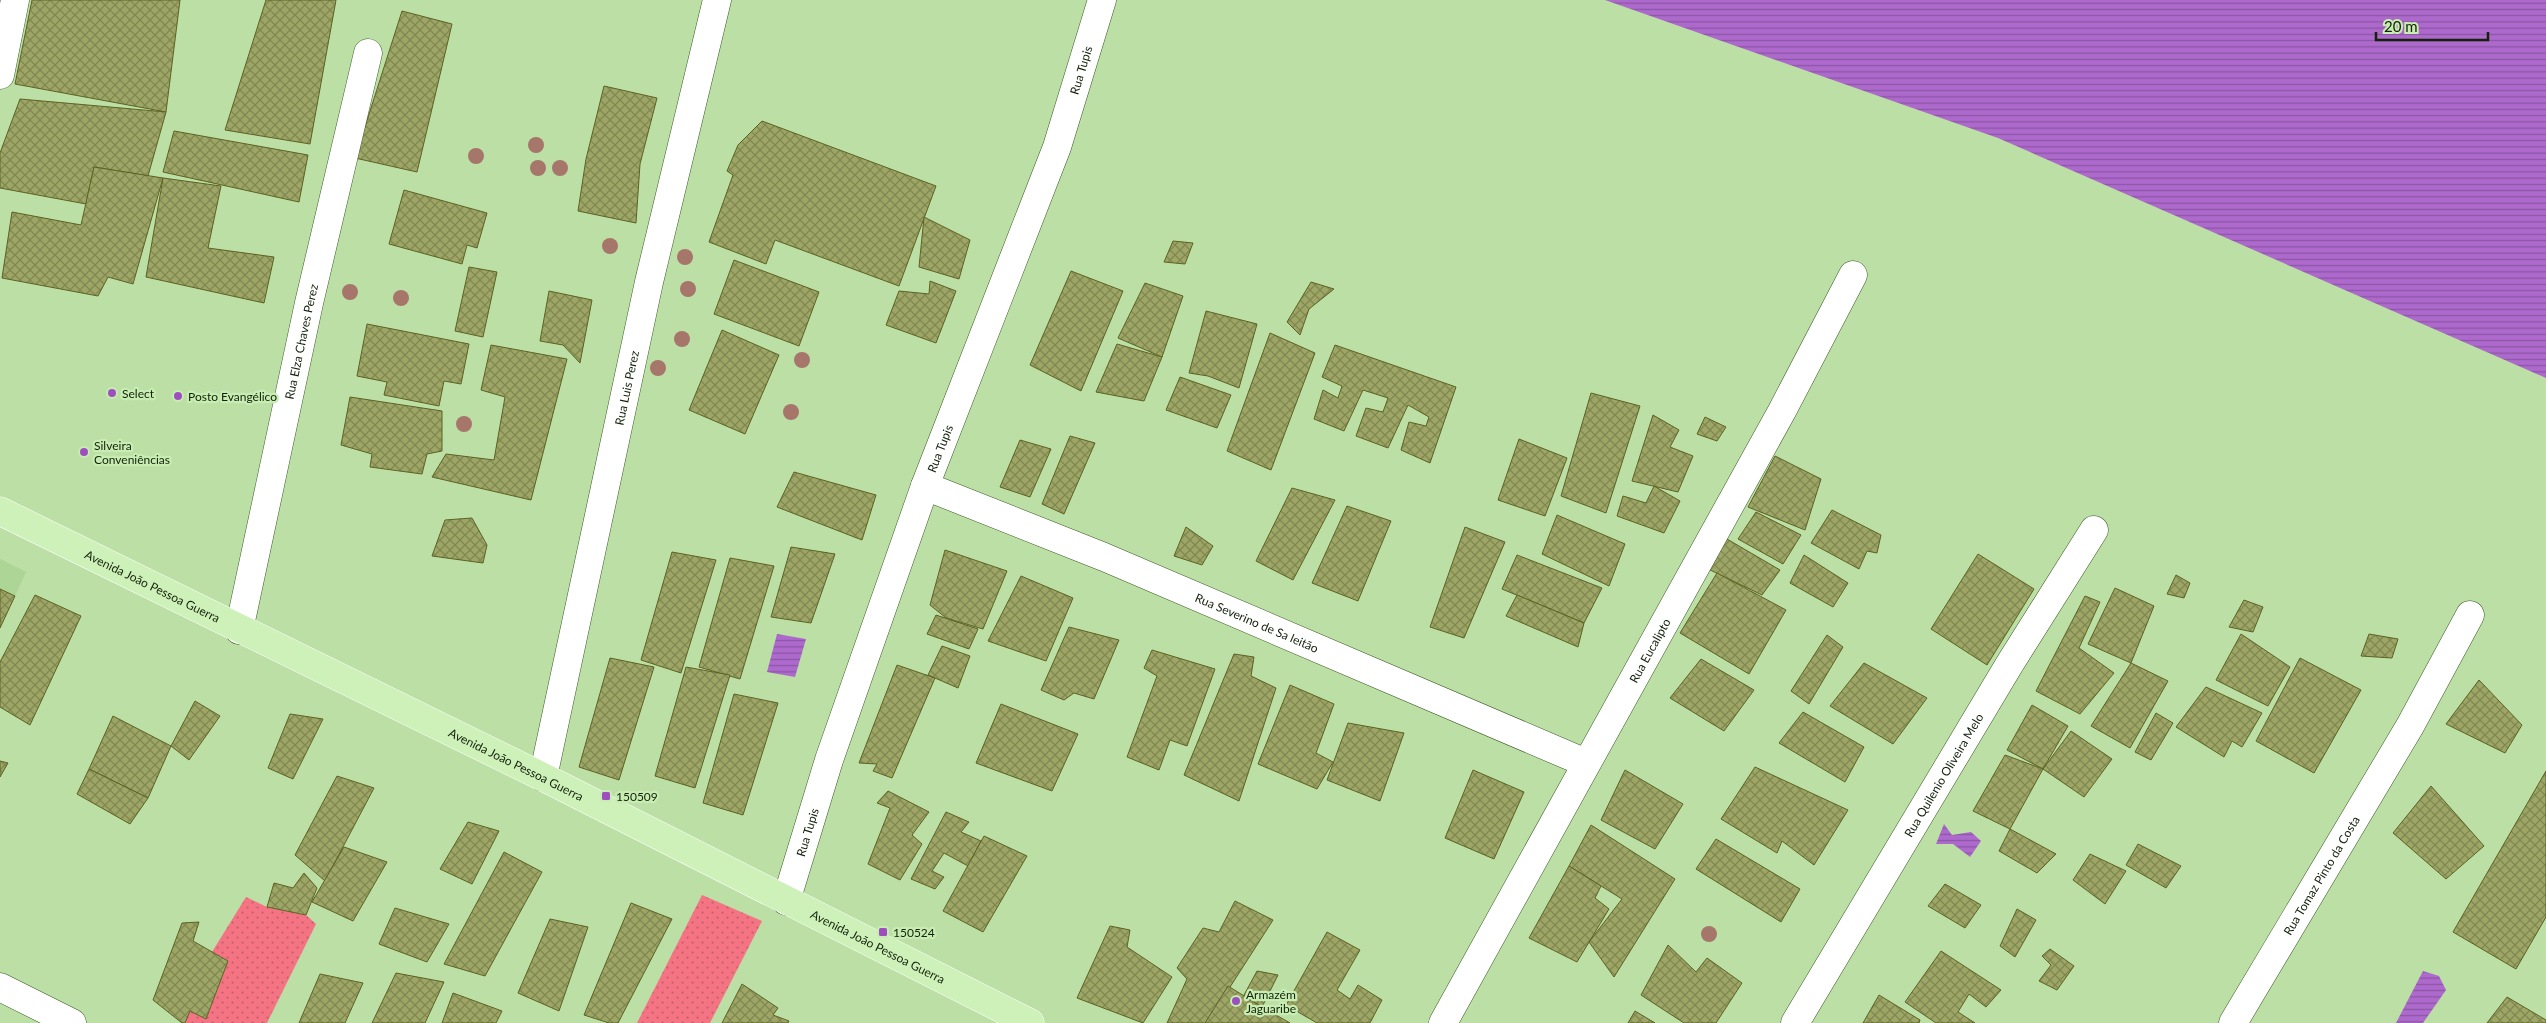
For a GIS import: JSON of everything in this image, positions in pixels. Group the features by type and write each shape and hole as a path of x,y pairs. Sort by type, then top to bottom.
{"main road":[{"name":"Avenida João Pessoa Guerra","path":"0,511 543,778 1030,1023"}],"street":[{"path":"0,75 15,0"},
{"name":"Rua Luis Perez","path":"543,778 649,282 717,0"},
{"name":"Rua Tupis","path":"786,901 829,760 925,486 1057,147 1102,0"},
{"name":"Rua Elza Chaves Perez","path":"240,630 309,303 368,53"},
{"name":"Rua Eucalipto","path":"1443,1023 1782,411 1853,275"},
{"name":"Rua Severino de Sa leitão","path":"925,486 1113,561 1586,763"},
{"name":"Rua Quilenio Oliveira Melo","path":"1795,1023 2009,665 2094,530"},
{"name":"Rua Tomaz Pinto da Costa","path":"2233,1023 2410,726 2470,615"},
{"path":"0,987 72,1023"}],"shaded area":[{"path":"1605,0 2546,0 2546,378 1998,138"},
{"path":"0,559 26,572 15,596 0,589"},
{"path":"777,634 806,639 795,677 767,672"},
{"path":"1944,824 1952,835 1971,832 1981,841 1970,857 1953,844 1936,844"},
{"path":"702,895 762,921 710,1023 637,1023"},
{"path":"246,897 267,907 306,915 316,924 267,1023 185,1023 190,1011 206,1019 228,961 212,952"},
{"path":"2423,971 2439,976 2446,990 2423,1023 2396,1023"}],"building":[{"path":"32,0 180,0 166,112 15,84"},
{"path":"266,0 336,0 310,144 225,130"},
{"path":"402,11 452,24 417,172 355,158"},
{"path":"604,86 657,98 640,164 636,223 578,211 586,159"},
{"path":"20,99 166,112 148,176 94,167 86,204 0,188 0,153"},
{"path":"762,121 936,186 899,286 775,240 766,264 709,242 733,175 727,171 738,145"},
{"path":"174,131 308,155 299,202 163,172"},
{"path":"94,167 163,178 133,284 108,277 98,296 2,278 12,212 81,225"},
{"path":"163,178 221,186 208,248 274,257 264,303 146,277"},
{"path":"404,190 487,213 477,248 467,245 462,264 389,244"},
{"path":"924,217 970,240 959,279 919,267"},
{"path":"1173,241 1193,243 1185,264 1164,262"},
{"path":"734,260 819,292 799,346 714,314"},
{"path":"469,267 497,272 483,337 455,331"},
{"path":"1071,271 1123,291 1081,391 1030,365"},
{"path":"930,281 956,291 936,343 886,325 899,291 929,294"},
{"path":"1311,282 1334,289 1309,309 1300,335 1287,322"},
{"path":"1145,283 1183,296 1162,357 1118,338"},
{"path":"549,291 592,300 580,363 563,345 540,341"},
{"path":"1206,311 1257,324 1239,388 1208,376 1189,373"},
{"path":"367,324 469,344 461,384 444,381 439,406 384,395 387,382 357,376"},
{"path":"722,330 779,355 745,434 689,410"},
{"path":"1270,333 1315,353 1271,470 1227,451"},
{"path":"1117,344 1162,357 1144,401 1096,392"},
{"path":"491,345 567,359 531,500 432,477 446,454 494,460 505,397 481,390"},
{"path":"1335,345 1456,387 1430,463 1401,450 1409,422 1426,426 1429,417 1408,405 1388,448 1356,436 1366,408 1383,412 1388,398 1363,390 1344,431 1314,419 1323,390 1338,398 1342,386 1322,377"},
{"path":"1180,377 1231,395 1217,428 1166,410"},
{"path":"1591,393 1640,406 1606,513 1561,496"},
{"path":"350,397 442,411 442,451 427,454 422,474 370,467 372,454 341,445"},
{"path":"1653,415 1679,430 1670,447 1693,456 1678,492 1632,481"},
{"path":"1705,417 1726,427 1717,441 1697,434"},
{"path":"1070,436 1095,443 1064,514 1042,504"},
{"path":"1519,439 1567,458 1545,516 1498,500"},
{"path":"1020,440 1051,449 1030,497 1000,487"},
{"path":"1775,456 1821,479 1805,530 1748,507"},
{"path":"794,472 876,495 862,540 777,507"},
{"path":"1654,486 1680,501 1664,533 1617,516 1623,496 1646,503"},
{"path":"1292,488 1335,500 1293,580 1256,561"},
{"path":"1347,506 1391,521 1358,601 1312,583"},
{"path":"1832,510 1881,535 1877,553 1867,551 1859,569 1811,543"},
{"path":"1756,512 1801,535 1783,564 1738,539"},
{"path":"1557,515 1625,544 1609,586 1542,554"},
{"path":"472,518 487,545 483,563 432,556 445,520"},
{"path":"1186,527 1213,546 1202,565 1174,556"},
{"path":"1465,527 1505,542 1464,638 1430,627"},
{"path":"1727,539 1780,570 1762,595 1706,568"},
{"path":"791,547 835,554 811,623 771,617"},
{"path":"945,550 1007,571 983,629 946,618 930,605"},
{"path":"672,552 716,560 681,673 641,660"},
{"path":"1978,554 2034,589 1987,665 1931,629"},
{"path":"1517,555 1602,588 1584,623 1502,589"},
{"path":"1804,555 1848,583 1833,607 1790,583"},
{"path":"730,558 774,566 740,679 699,667"},
{"path":"1717,573 1786,610 1749,674 1680,633"},
{"path":"2176,575 2190,583 2184,598 2167,594"},
{"path":"1021,576 1073,598 1046,661 988,641"},
{"path":"2115,588 2154,606 2131,663 2088,644"},
{"path":"0,589 15,596 0,628"},
{"path":"35,595 81,616 30,725 0,707 0,662"},
{"path":"1517,595 1584,623 1578,647 1506,616"},
{"path":"2085,596 2100,602 2079,648 2114,673 2080,714 2036,691"},
{"path":"2244,600 2263,607 2253,632 2229,627"},
{"path":"936,615 978,629 969,649 927,634"},
{"path":"1069,627 1119,640 1094,699 1074,693 1064,700 1041,690"},
{"path":"2241,634 2290,667 2268,706 2216,680"},
{"path":"2369,634 2398,639 2392,658 2361,656"},
{"path":"1827,635 1843,647 1809,704 1791,691"},
{"path":"942,646 970,656 958,688 928,675"},
{"path":"1152,650 1215,669 1187,746 1170,740 1159,770 1127,757 1157,676 1144,668"},
{"path":"1234,654 1254,657 1251,676 1276,688 1239,801 1184,775"},
{"path":"610,658 654,667 619,780 579,767"},
{"path":"2300,658 2361,690 2314,773 2256,741"},
{"path":"1701,659 1754,690 1724,731 1670,698"},
{"path":"1864,663 1927,698 1893,744 1830,706"},
{"path":"2131,663 2168,681 2130,748 2091,726"},
{"path":"897,665 935,678 892,778 873,771 877,764 859,763"},
{"path":"686,667 730,675 695,788 655,776"},
{"path":"2479,680 2522,725 2505,753 2446,724"},
{"path":"1290,685 1334,704 1316,753 1333,762 1317,789 1258,764"},
{"path":"2206,687 2262,713 2242,747 2232,741 2224,757 2176,727"},
{"path":"734,694 778,703 743,815 703,803"},
{"path":"195,701 220,716 189,760 171,746"},
{"path":"1001,704 1078,734 1052,791 976,763"},
{"path":"2032,705 2068,726 2043,769 2007,750"},
{"path":"1803,712 1864,747 1845,782 1779,743"},
{"path":"2156,713 2173,723 2151,760 2135,752"},
{"path":"290,714 323,719 293,779 268,768"},
{"path":"113,716 171,746 148,798 89,769"},
{"path":"1348,723 1404,733 1380,801 1327,780"},
{"path":"2071,731 2112,759 2084,797 2043,769"},
{"path":"2005,755 2043,769 2010,829 1973,811"},
{"path":"0,761 8,763 0,777"},
{"path":"1755,767 1848,810 1814,865 1782,841 1777,853 1721,819"},
{"path":"89,769 148,798 130,824 77,794"},
{"path":"1473,770 1524,792 1494,859 1445,838"},
{"path":"1625,770 1683,804 1655,849 1601,820"},
{"path":"2546,771 2546,917 2516,969 2453,932"},
{"path":"337,776 374,788 325,881 295,855"},
{"path":"2431,786 2484,846 2446,879 2393,833"},
{"path":"888,791 929,812 912,835 922,844 900,880 868,864 890,808 877,803"},
{"path":"946,812 969,822 961,832 981,841 968,866 944,853 932,871 944,877 935,889 911,879"},
{"path":"468,822 499,831 472,884 440,869"},
{"path":"1591,825 1675,879 1614,977 1589,942 1622,899 1569,866"},
{"path":"2010,829 2056,854 2037,873 1999,851"},
{"path":"984,836 1027,856 983,932 943,911"},
{"path":"1716,839 1800,889 1781,922 1696,869"},
{"path":"2138,844 2181,866 2166,888 2126,865"},
{"path":"344,847 387,862 353,921 312,902"},
{"path":"504,852 542,872 485,976 444,964"},
{"path":"2090,854 2126,871 2105,904 2073,880"},
{"path":"1569,866 1601,886 1595,898 1609,909 1577,962 1529,938"},
{"path":"304,873 317,888 306,915 267,907 274,883 293,888"},
{"path":"1945,884 1981,905 1965,928 1928,906"},
{"path":"1235,901 1273,920 1207,1023 1167,1023 1187,979 1177,968 1203,928 1219,932"},
{"path":"631,903 672,919 618,1023 609,1023 584,1015"},
{"path":"395,908 449,924 427,962 379,944"},
{"path":"2017,909 2036,920 2015,957 2000,946"},
{"path":"550,919 588,927 559,1011 518,993"},
{"path":"199,922 193,941 228,961 206,1019 190,1011 185,1023 182,1023 153,1000 182,923"},
{"path":"1110,926 1130,930 1127,947 1172,977 1143,1023 1077,998"},
{"path":"1327,932 1360,950 1337,990 1350,999 1358,985 1382,1000 1370,1023 1317,1023 1286,1005"},
{"path":"1668,945 1696,972 1707,958 1742,983 1716,1023 1684,1023 1641,995"},
{"path":"2050,949 2074,966 2057,990 2039,981 2051,965 2042,956"},
{"path":"1941,951 2001,990 1986,1007 1969,994 1958,1012 1975,1023 1936,1023 1905,1002"},
{"path":"1257,971 1278,975 1262,1007 1244,995"},
{"path":"396,973 444,982 425,1023 372,1023"},
{"path":"320,974 363,983 345,1023 299,1023"},
{"path":"742,984 778,1008 773,1015 789,1021 788,1023 722,1023"},
{"name":"Armazém Jaguaribe","path":"1228,986 1262,1007 1290,1023 1205,1023"},
{"path":"453,993 502,1011 496,1023 442,1023"},
{"path":"1879,995 1920,1020 1919,1023 1863,1023"},
{"path":"2507,997 2546,1020 2546,1023 2487,1023"},
{"path":"1635,1011 1655,1023 1628,1023"}],"place":[{"name":"Select","path":"112,393"},
{"name":"Posto Evangélico","path":"178,396"},
{"name":"Silveira Conveniências","path":"84,452"},
{"name":"150509","path":"606,796"},
{"name":"150524","path":"883,932"},
{"name":"Armazém Jaguaribe","path":"1236,1001"}]}
